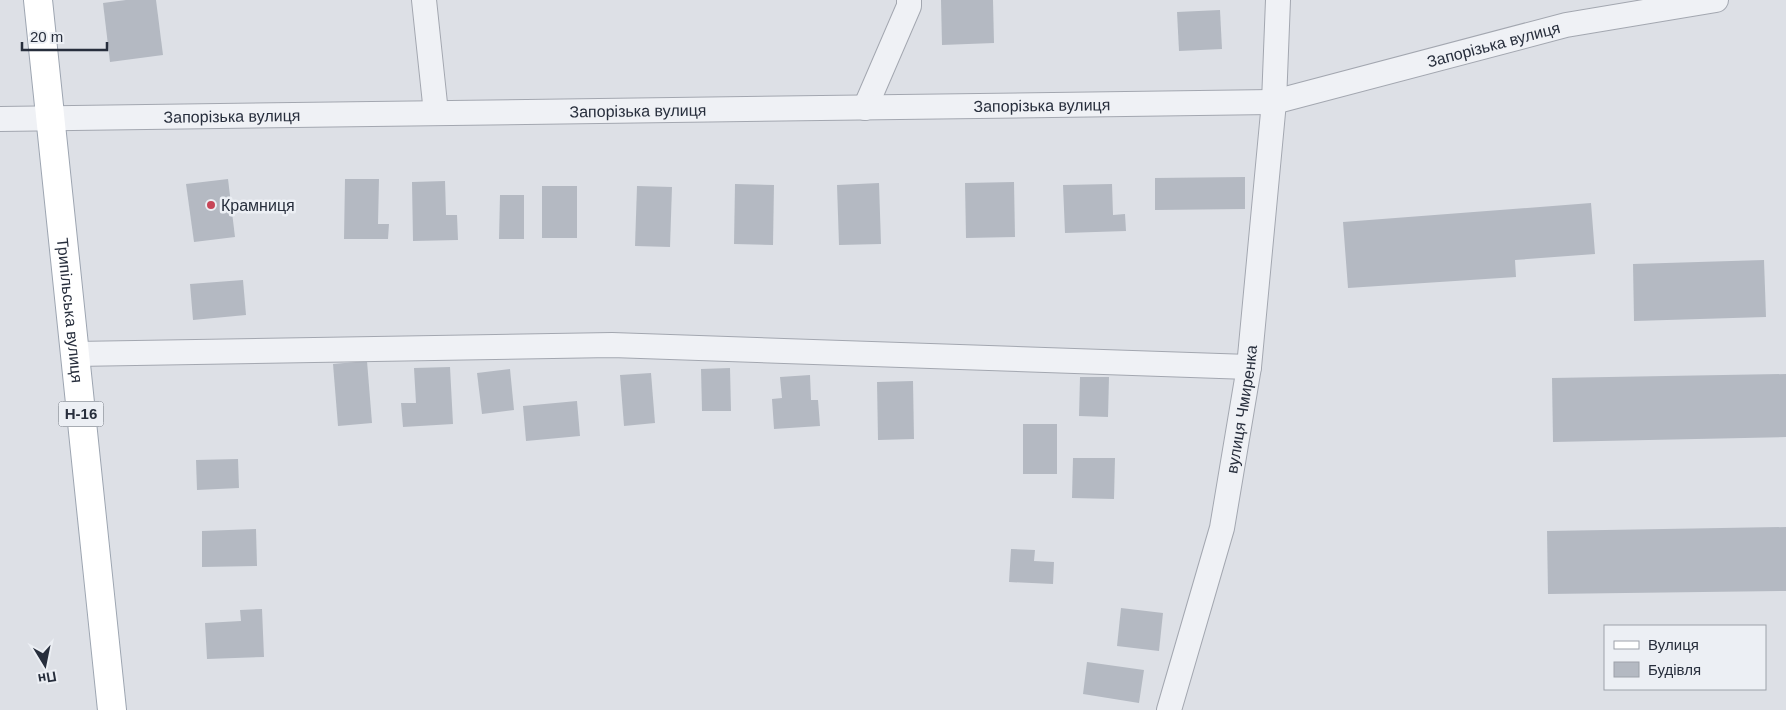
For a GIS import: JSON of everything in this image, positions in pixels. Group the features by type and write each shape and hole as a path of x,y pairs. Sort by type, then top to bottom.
{"main road":[{"name":"Трипільська вулиця","path":"38,0 112,710"}],"street":[{"path":"424,0 436,113"},
{"path":"865,108 909,6 909,0"},
{"path":"1274,102 1278,0"},
{"name":"Запорізька вулиця","path":"0,118 1274,102 1566,25 1716,0"},
{"name":"вулиця Чмиренка","path":"1170,710 1222,528 1249,367 1274,102"},
{"path":"75,354 612,345 1249,367"}],"building":[{"path":"126,0 156,0 163,55 110,62 103,3"},
{"path":"941,0 993,0 994,43 942,45"},
{"path":"1220,10 1222,49 1179,51 1177,12"},
{"path":"1245,177 1245,209 1155,210 1155,178"},
{"path":"228,179 235,237 194,242 186,184"},
{"path":"345,179 379,179 378,224 389,224 388,239 344,239"},
{"path":"445,181 446,215 457,215 458,240 413,241 412,182"},
{"path":"1014,182 1015,237 966,238 965,183"},
{"path":"879,183 881,244 839,245 837,185"},
{"path":"735,184 774,185 773,245 734,244"},
{"path":"1112,184 1113,215 1125,214 1126,231 1065,233 1063,185"},
{"path":"542,186 577,186 577,238 542,238"},
{"path":"637,186 672,187 670,247 635,246"},
{"path":"500,195 524,195 524,239 499,239"},
{"path":"1591,203 1595,254 1515,260 1516,277 1348,288 1343,222"},
{"path":"1764,260 1766,317 1634,321 1633,264"},
{"path":"243,280 246,315 193,320 190,284"},
{"path":"367,361 372,423 338,426 333,364"},
{"path":"450,367 453,424 403,427 401,403 416,403 414,368"},
{"path":"730,368 731,411 702,411 701,369"},
{"path":"510,369 514,410 482,414 477,373"},
{"path":"651,373 655,423 624,426 620,375"},
{"path":"1786,374 1786,437 1553,442 1552,378"},
{"path":"810,375 811,400 818,400 820,426 774,429 772,399 782,398 780,377"},
{"path":"1080,377 1109,377 1108,417 1079,416"},
{"path":"913,381 914,439 878,440 877,382"},
{"path":"577,401 580,436 526,441 523,406"},
{"path":"1023,424 1057,424 1057,474 1023,474"},
{"path":"1073,458 1115,458 1114,499 1072,498"},
{"path":"238,459 239,488 197,490 196,460"},
{"path":"1786,527 1786,591 1548,594 1547,531"},
{"path":"256,529 257,566 202,567 202,531"},
{"path":"1011,549 1035,550 1034,561 1054,562 1053,584 1009,582"},
{"path":"1121,608 1163,613 1159,651 1117,646"},
{"path":"262,609 264,657 207,659 205,623 241,621 240,610"},
{"path":"1087,662 1144,670 1139,703 1083,694"}],"place":[{"name":"Крамниця","path":"211,205"}]}
